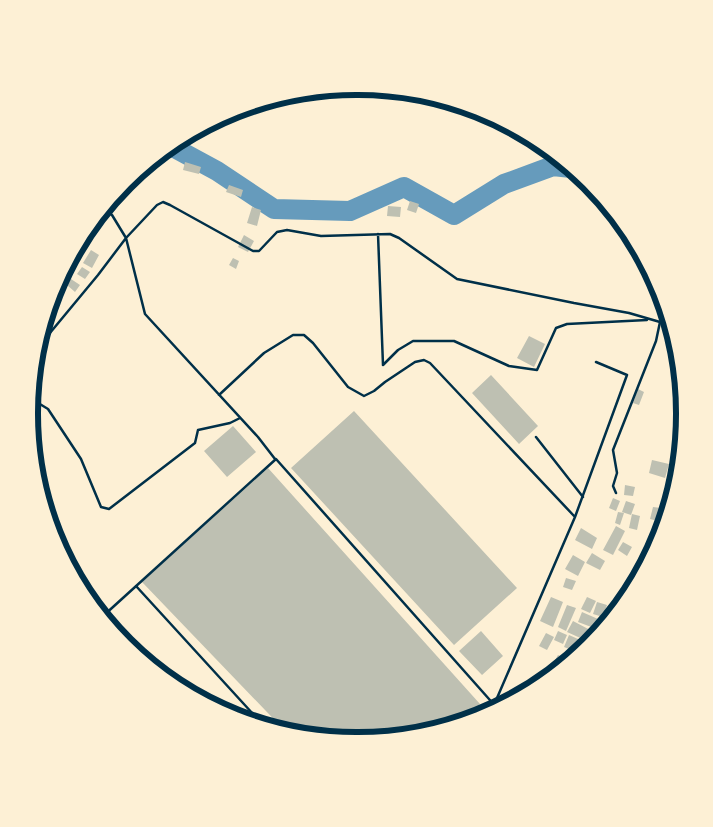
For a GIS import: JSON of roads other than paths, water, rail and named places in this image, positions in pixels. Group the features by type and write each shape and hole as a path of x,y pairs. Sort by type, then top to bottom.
{"lane":[{"path":"47,338 98,276 126,238 157,205 163,202 253,251 258,252 277,232 287,230 321,236 390,234 399,238 457,279 629,313 663,324"},
{"path":"109,212 126,238 145,314 240,418 492,703"},
{"path":"378,234 383,364 398,350 413,341 454,341 509,366 538,370 556,328 567,324 651,320"},
{"path":"616,493 614,486 618,473 613,450 656,340 660,322"},
{"path":"219,395 264,353 293,335 304,335 313,343 348,387 364,396 374,392 385,382 415,362 424,360 430,362 576,518"},
{"path":"496,701 576,518 627,375 596,362"},
{"path":"38,402 48,408 81,460 101,507 109,509 195,443 198,430 230,423 240,418"},
{"path":"536,437 583,498"},
{"path":"107,612 276,459"},
{"path":"136,586 255,716"}],"waterway":[{"path":"177,149 217,171 274,209 350,211 404,187 454,215 504,184 553,166 559,167"}]}
